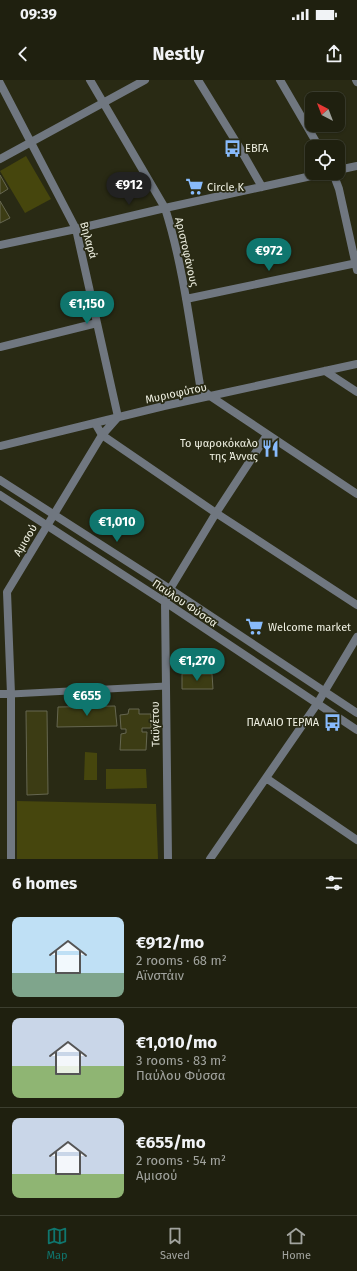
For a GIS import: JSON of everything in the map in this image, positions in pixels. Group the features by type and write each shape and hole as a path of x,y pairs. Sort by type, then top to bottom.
{"street":[{"name":"Αριστοφάνους","path":"90,80 165,208 186,299 200,385 210,396"},
{"path":"0,159 145,80"},
{"path":"198,80 262,187"},
{"path":"280,80 315,140"},
{"name":"Βηλαρά","path":"0,83 3,96 31,142 76,229 118,417"},
{"path":"345,169 357,166"},
{"path":"0,245 305,177"},
{"path":"186,299 357,266 336,180"},
{"path":"0,347 97,323"},
{"name":"Μυριοφύτου","path":"0,446 118,417 357,364"},
{"path":"325,371 357,392"},
{"path":"210,396 357,494"},
{"name":"Αμισού","path":"11,859 11,694 3,592 54,514 102,435 118,417"},
{"path":"95,423 102,435 216,513 357,605"},
{"name":"Ταϋγέτου","path":"168,859 165,602 170,589 216,513 267,435"},
{"name":"Παύλου Φύσσα","path":"0,480 170,589 357,713"},
{"name":"Παύλου Φύσσα","path":"0,495 165,602 357,730"},
{"path":"210,859 317,704 357,637"},
{"path":"0,694 166,686"},
{"path":"266,778 357,840"}],"shaded area":[{"path":"26,156 51,199 25,213 0,171"},
{"path":"85,752 97,753 97,780 84,780"},
{"path":"106,769 146,769 147,788 106,789"},
{"path":"17,801 156,804 158,859 17,859"}],"building":[{"path":"0,175 8,189 0,194"},
{"path":"0,201 10,218 0,223"},
{"path":"182,674 212,674 213,689 182,689"},
{"path":"115,706 117,726 57,727 58,707"},
{"path":"129,709 139,709 139,714 151,714 151,728 142,728 142,732 147,732 146,750 120,750 121,734 126,733 126,729 121,729 120,715 128,714"},
{"path":"26,711 47,711 48,794 27,795"}],"place":[{"name":"ΕΒΓΑ","path":"232,148"},
{"name":"Circle K","path":"194,187"},
{"name":"Το ψαροκόκαλο της Άννας","path":"271,449"},
{"name":"Welcome market","path":"255,627"},
{"name":"ΠΑΛΑΙΟ ΤΕΡΜΑ","path":"332,722"}]}
